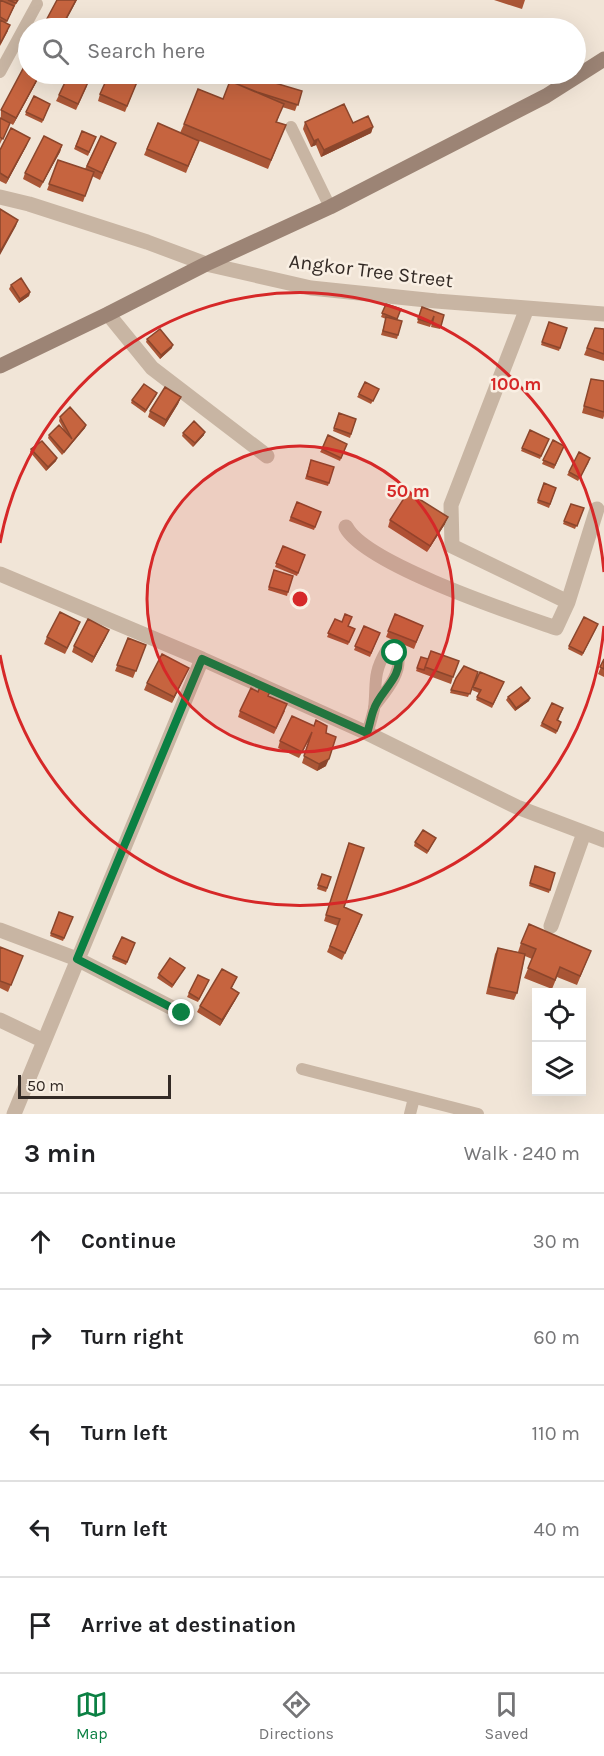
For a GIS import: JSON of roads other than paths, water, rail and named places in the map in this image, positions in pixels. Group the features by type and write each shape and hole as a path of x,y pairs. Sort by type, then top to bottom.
{"street":[{"path":"586,70 604,59"},
{"path":"0,366 206,264 330,207 546,96 565,84"},
{"name":"Angkor Tree Street","path":"0,197 147,242 206,264 311,288 436,301 604,314"},
{"path":"527,308 451,506 452,546 568,602"},
{"path":"108,314 152,368 267,456"},
{"path":"346,527 356,540 383,558 477,600 556,628 568,602 597,509"},
{"path":"0,574 202,659 367,733 517,807 604,840"},
{"path":"14,1114 202,659"},
{"path":"551,926 584,833"},
{"path":"0,930 77,959 182,1013"},
{"path":"0,1020 45,1041"}],"lane":[{"path":"29,18 37,4"},
{"path":"0,72 18,39"},
{"path":"291,127 330,207"},
{"path":"367,733 374,707"},
{"path":"302,1069 478,1114"},
{"path":"410,1114 414,1098"}]}
